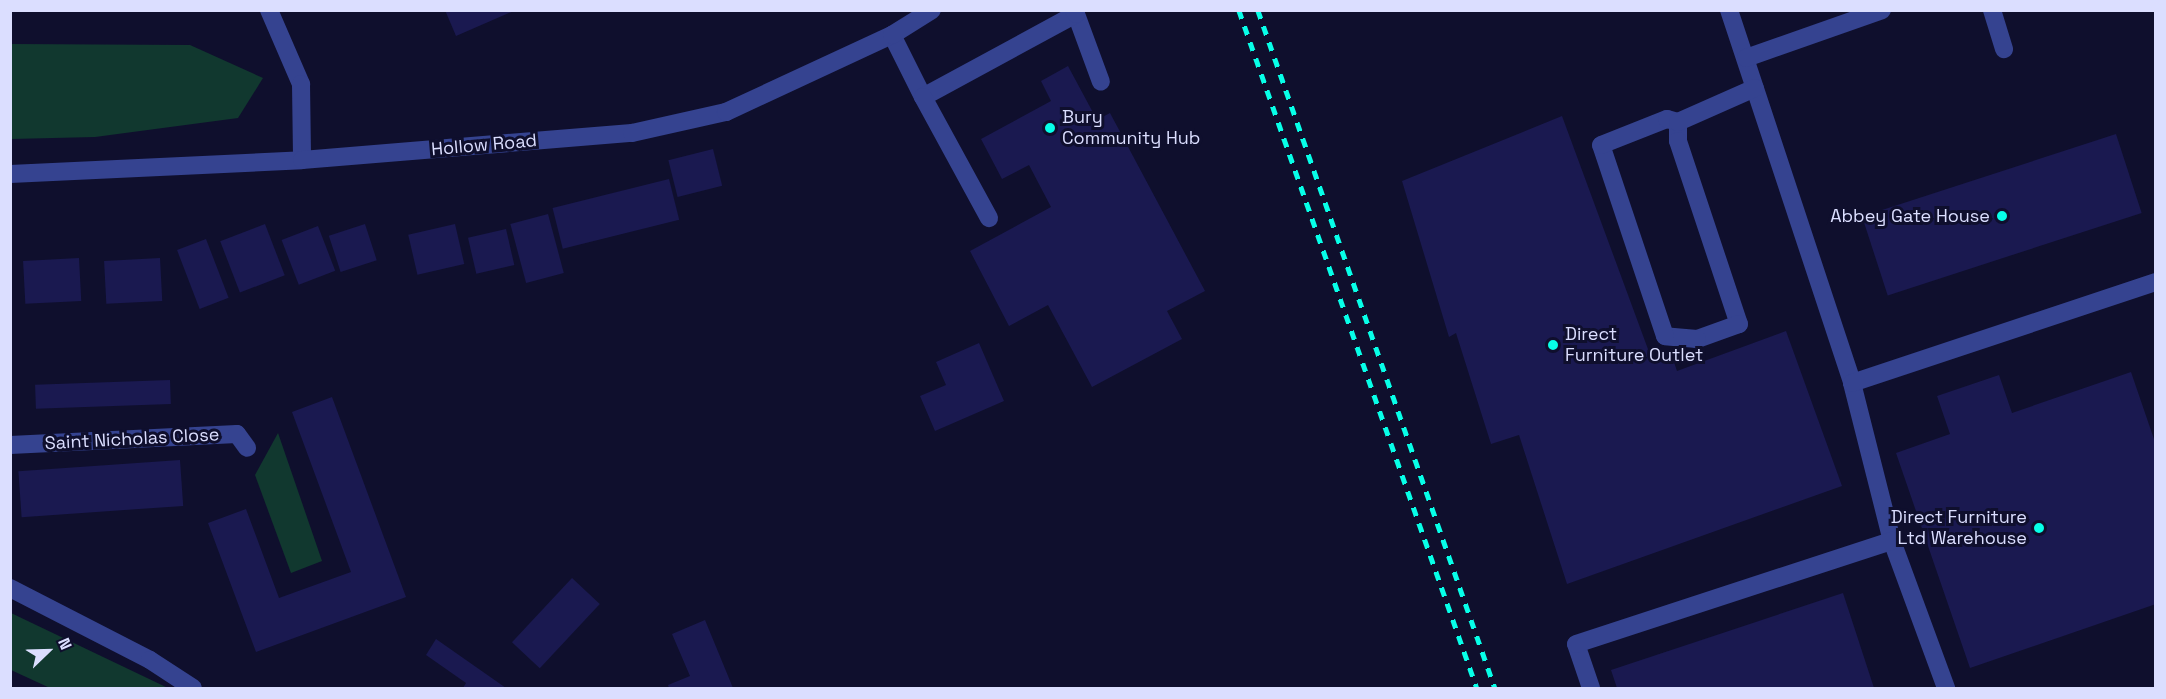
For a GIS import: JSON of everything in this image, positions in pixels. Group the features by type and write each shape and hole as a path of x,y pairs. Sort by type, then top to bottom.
{"street":[{"path":"269,10 301,84 302,160"},
{"name":"Hollow Road","path":"10,174 302,160 632,133 726,112 892,35 932,10"},
{"path":"1729,10 1852,382 1892,541 1947,688"},
{"path":"1746,58 1882,10"},
{"path":"1992,10 2004,49"},
{"path":"923,97 1075,12 1101,82"},
{"path":"892,35 989,218"},
{"path":"1678,122 1678,141 1739,324 1697,339 1665,336 1601,145 1667,118 1678,122 1755,88"},
{"path":"1852,382 2156,282"},
{"name":"Saint Nicholas Close","path":"10,445 237,434 247,448"},
{"path":"1591,688 1576,644 1892,541"},
{"path":"10,588 150,660 193,688"}],"green space":[{"path":"11,44 190,45 263,78 238,118 95,137 11,139"},
{"path":"278,433 322,561 291,573 255,475"},
{"path":"10,613 168,688 50,688 11,670"}],"building":[{"path":"445,10 516,10 456,36"},
{"path":"1068,66 1097,120 1110,113 1205,291 1167,311 1182,339 1092,387 1048,305 1009,326 970,251 1051,207 1029,165 1002,179 981,139 1051,101 1041,81"},
{"name":"Direct Furniture Outlet","path":"1562,116 1652,360 1671,353 1677,371 1786,331 1842,486 1567,584 1519,435 1491,444 1456,333 1449,337 1402,181"},
{"name":"Abbey Gate House","path":"2116,134 2142,213 1888,295 1862,217"},
{"path":"713,149 722,186 678,197 668,160"},
{"path":"669,179 679,220 563,249 553,208"},
{"path":"548,214 564,273 526,283 510,224"},
{"path":"265,224 285,275 240,293 220,241"},
{"path":"365,224 377,260 341,272 329,236"},
{"path":"455,224 464,264 417,275 408,235"},
{"path":"318,226 335,271 299,285 282,240"},
{"path":"506,229 514,265 476,274 468,238"},
{"path":"206,239 229,298 200,309 177,250"},
{"path":"79,258 81,301 25,304 23,261"},
{"path":"160,258 162,301 106,304 104,261"},
{"path":"979,343 1004,401 935,431 920,396 946,385 936,362"},
{"name":"Direct Furniture Ltd Warehouse","path":"2131,372 2156,445 2156,604 1970,668 1896,453 1950,434 1937,396 1999,375 2012,413"},
{"path":"170,380 171,404 36,409 35,385"},
{"path":"332,397 406,597 256,652 208,523 246,509 279,598 351,572 292,412"},
{"path":"180,460 183,506 22,517 18,471"},
{"path":"572,578 600,604 540,668 512,642"},
{"path":"1843,593 1874,688 1617,688 1611,670"},
{"path":"705,620 733,688 669,688 668,685 690,676 672,634"},
{"path":"436,639 506,688 463,688 466,683 426,655"}],"railway":[{"path":"1239,10 1477,688"},
{"path":"1258,10 1495,688"}],"place":[{"name":"Bury Community Hub","path":"1050,128"},
{"name":"Abbey Gate House","path":"2002,216"},
{"name":"Direct Furniture Outlet","path":"1553,345"},
{"name":"Direct Furniture Ltd Warehouse","path":"2039,528"}]}
